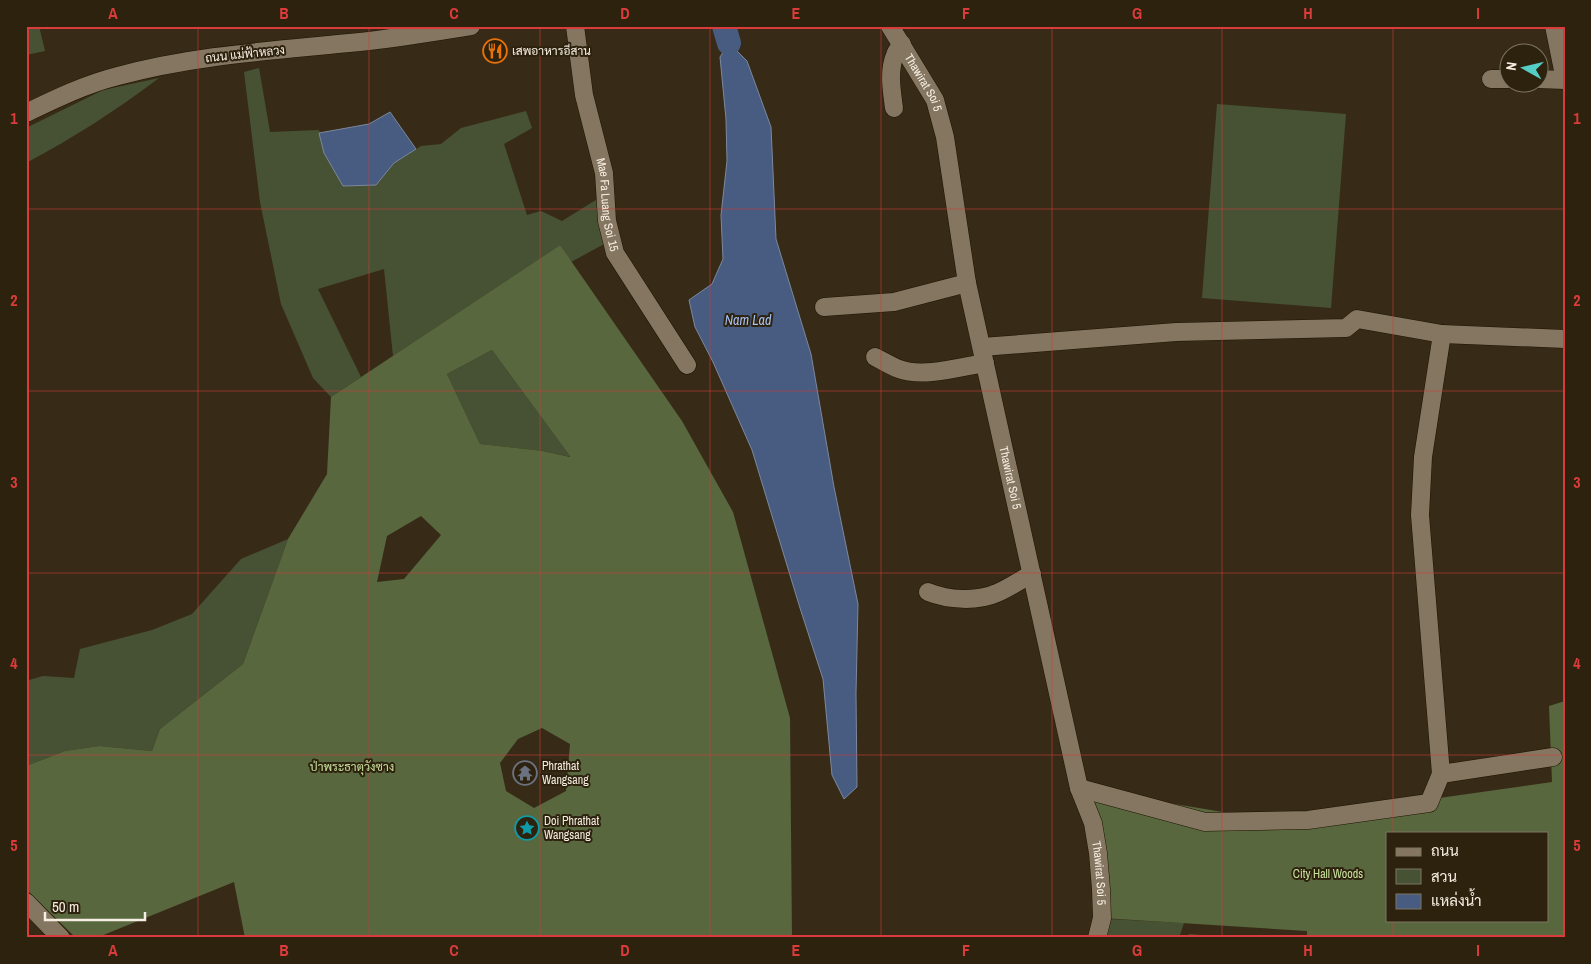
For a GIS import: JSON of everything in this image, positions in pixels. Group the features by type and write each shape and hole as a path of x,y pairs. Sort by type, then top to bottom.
{"street":[{"name":"ถนน แม่ฟ้าหลวง","path":"26,113 50,101 115,76 151,67 377,33 471,26"},
{"name":"Mae Fa Luang Soi 15","path":"575,26 584,95 604,173 607,221 615,252 687,365"},
{"name":"Thawirat Soi 5","path":"890,26 935,100 945,137 968,283 983,355 1079,788 1092,823 1098,853 1102,918 1097,938"},
{"path":"1548,80 1565,80 1554,26"},
{"path":"894,108 892,68 895,54 902,44"},
{"path":"1491,79 1498,79"},
{"path":"824,307 894,302 968,283"},
{"path":"875,357 900,370 916,372 941,370 983,355 1176,332 1346,328 1357,319 1442,334 1565,339"},
{"path":"1079,788 1205,822 1308,820 1429,803 1441,774 1420,515 1423,457 1442,334"},
{"path":"928,592 940,597 960,599 985,597 997,593 1032,574"},
{"path":"1441,774 1553,757"},
{"path":"26,902 61,938"}],"green space":[{"path":"26,26 39,26 45,51 26,55"},
{"path":"259,68 270,132 319,130 324,153 376,185 394,163 421,146 441,144 461,128 526,111 532,128 504,144 527,215 541,211 562,221 599,198 606,243 571,262 560,245 393,356 384,269 318,289 361,377 331,397 313,378 281,304 260,202 244,72"},
{"path":"159,78 94,123 26,163 26,128 103,90"},
{"path":"1217,104 1346,114 1331,308 1202,298"},
{"name":"ป่าพระธาตุวังซาง","path":"560,245 682,421 733,512 790,718 792,938 245,938 234,882 96,938 76,938 26,889 26,766 65,751 99,746 152,751 160,729 243,664 288,539 327,474 331,397","holes":["492,350 570,456 570,457 543,451 480,444 447,374","421,516 441,535 404,579 377,582 387,536","542,728 570,744 566,791 534,808 506,791 500,763 518,739"]},
{"path":"492,350 571,457 543,451 480,444 447,374"},
{"path":"288,539 243,664 160,729 152,751 99,746 65,751 26,766 26,681 43,676 74,678 80,649 152,630 192,614 241,559"},
{"name":"City Hall Woods","path":"1565,701 1565,938 1307,938 1307,931 1102,918 1079,788 1276,821 1552,782 1549,706"},
{"path":"1109,919 1184,923 1179,938 1104,938"},
{"path":"1189,934 1242,938 1187,938"}],"water":[{"name":"Nam Lad","path":"729,43 747,61 771,127 776,239 811,354 834,487 858,604 856,693 857,787 844,799 832,775 823,679 752,450 713,362 695,327 689,300 712,284 723,259 721,215 727,161 726,119 720,57"},
{"path":"390,112 416,149 394,163 376,185 343,186 324,153 319,133 369,124"}],"waterway":[{"name":"Nam Lad","path":"724,26 729,43"}],"place":[{"name":"เสพอาหารอีสาน","path":"495,51"},
{"name":"Phrathat Wangsang","path":"525,773"},
{"name":"Doi Phrathat Wangsang","path":"527,828"}]}
